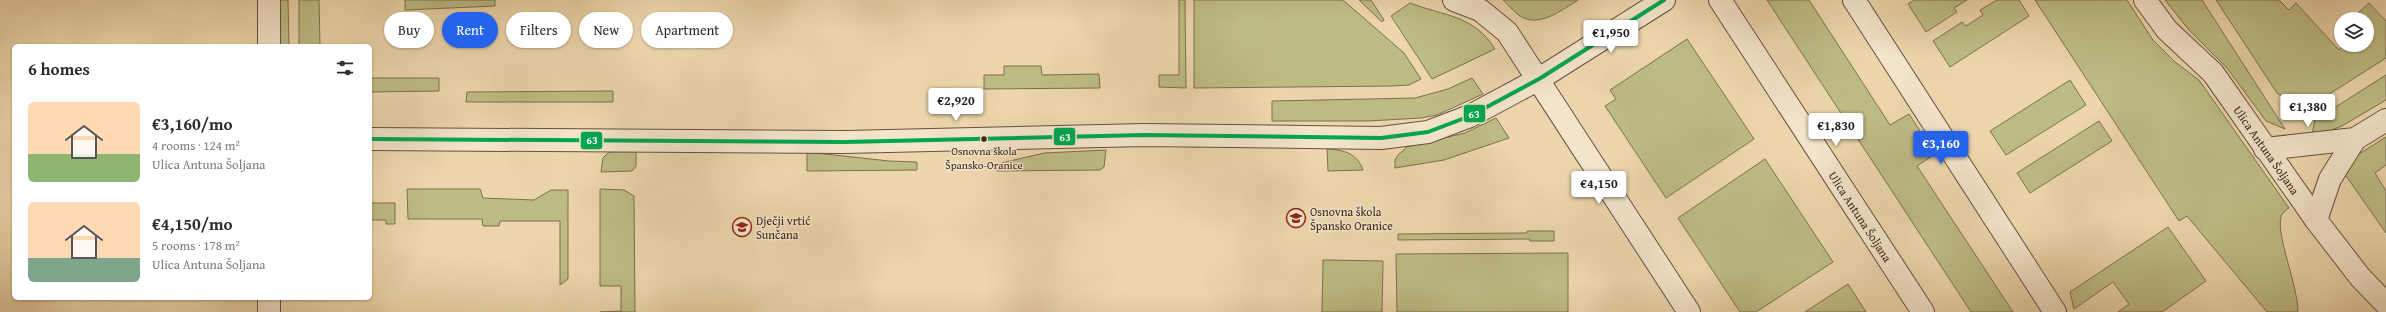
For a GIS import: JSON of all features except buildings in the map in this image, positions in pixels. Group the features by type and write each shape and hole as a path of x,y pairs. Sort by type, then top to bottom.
{"street":[{"path":"269,0 269,44"},
{"path":"1454,0 1480,10 1507,32 1539,79 1564,123 1689,312"},
{"path":"372,139 845,142 1144,135 1381,138 1428,132 1470,116 1539,79 1664,0"},
{"name":"Ulica Antuna Šoljana","path":"1720,0 1923,312"},
{"path":"1854,0 2056,312"},
{"name":"Ulica Antuna Šoljana","path":"2145,0 2163,26 2213,73 2316,220 2360,277 2386,304"},
{"path":"2265,149 2355,139 2386,120"},
{"path":"2316,220 2330,179 2355,139"},
{"path":"269,300 269,312"}],"shaded area":[{"path":"280,0 288,0 289,44 280,44"},
{"path":"299,0 319,0 320,44 299,44"},
{"path":"405,0 495,0 495,6 405,10"},
{"path":"1179,0 1185,0 1186,88 1159,87 1159,75 1179,75"},
{"path":"1194,0 1343,0 1404,53 1421,79 1409,85 1393,86 1194,88"},
{"path":"1359,0 1371,0 1384,20 1382,22"},
{"path":"1503,0 1578,0 1559,12 1545,18 1531,20 1518,15"},
{"path":"1767,0 1809,0 1890,125 1909,114 1935,154 1917,166 2013,312 1971,312"},
{"path":"1914,0 1967,0 1954,8 1957,12 1926,32 1908,4"},
{"path":"1997,0 2019,0 2029,16 1950,67 1933,41 1962,22 1966,26 1983,15 1980,10"},
{"path":"2035,0 2127,0 2153,40 2175,62 2199,80 2289,208 2281,217 2280,225 2284,248 2295,289 2298,312 2267,312 2187,216 2179,221"},
{"path":"2165,0 2202,0 2285,129 2266,121 2227,68 2189,30"},
{"path":"2216,0 2279,0 2289,10 2296,3 2334,45 2334,52 2374,52 2374,12 2359,12 2369,3 2386,21 2386,58 2312,105 2296,105 2277,93"},
{"path":"1410,3 1446,14 1468,23 1478,29 1495,49 1432,79 1391,16"},
{"path":"1687,39 1754,139 1666,198 1605,106 1616,99 1610,90"},
{"path":"1004,66 1041,66 1042,75 1099,74 1100,88 984,89 984,75 1004,75"},
{"path":"2386,75 2386,100 2342,126 2311,138 2315,120"},
{"path":"372,78 439,78 439,91 372,92"},
{"path":"1472,78 1483,94 1437,115 1421,118 1368,121 1272,121 1272,101 1415,98 1448,89"},
{"path":"2070,80 2086,105 2006,155 1990,131"},
{"path":"613,91 613,102 466,102 467,92"},
{"path":"1496,118 1509,138 1444,160 1395,168 1395,160 1407,147 1465,133"},
{"path":"2099,121 2112,141 2030,193 2017,173"},
{"path":"2386,137 2386,165 2375,173 2386,191 2386,233 2344,173 2359,154"},
{"path":"1327,149 1339,150 1353,156 1363,170 1328,171"},
{"path":"1106,150 1104,167 1100,170 997,171 994,168 997,164 1044,153"},
{"path":"636,151 636,166 632,171 601,172 603,158 609,152"},
{"path":"807,152 889,161 917,162 917,170 807,171"},
{"path":"1765,159 1833,262 1756,312 1740,312 1678,218"},
{"path":"407,189 480,189 483,198 534,200 551,190 568,190 568,279 560,285 560,221 500,221 499,226 483,226 482,219 408,219"},
{"path":"600,189 624,190 634,196 635,312 600,312 621,311 621,286 600,286"},
{"path":"372,203 395,203 395,224 386,224 386,220 372,220"},
{"path":"2168,227 2206,281 2162,312 2118,312 2129,304 2113,282 2074,309 2070,292"},
{"path":"1527,231 1554,231 1554,241 1530,241 1529,239 1398,240 1398,234 1527,233"},
{"path":"1568,253 1568,312 1397,312 1396,254"},
{"path":"1323,260 1383,261 1382,312 1322,312"},
{"path":"1848,284 1866,312 1805,312"}],"transit line":[{"name":"63","path":"372,139 845,142 1144,135 1381,138 1428,132 1470,116 1539,79 1664,0"}],"place":[{"name":"Osnovna škola Špansko-Oranice","path":"984,139"},
{"name":"Osnovna škola Špansko Oranice","path":"1296,218"},
{"name":"Dječji vrtić Sunčana","path":"742,227"}]}
